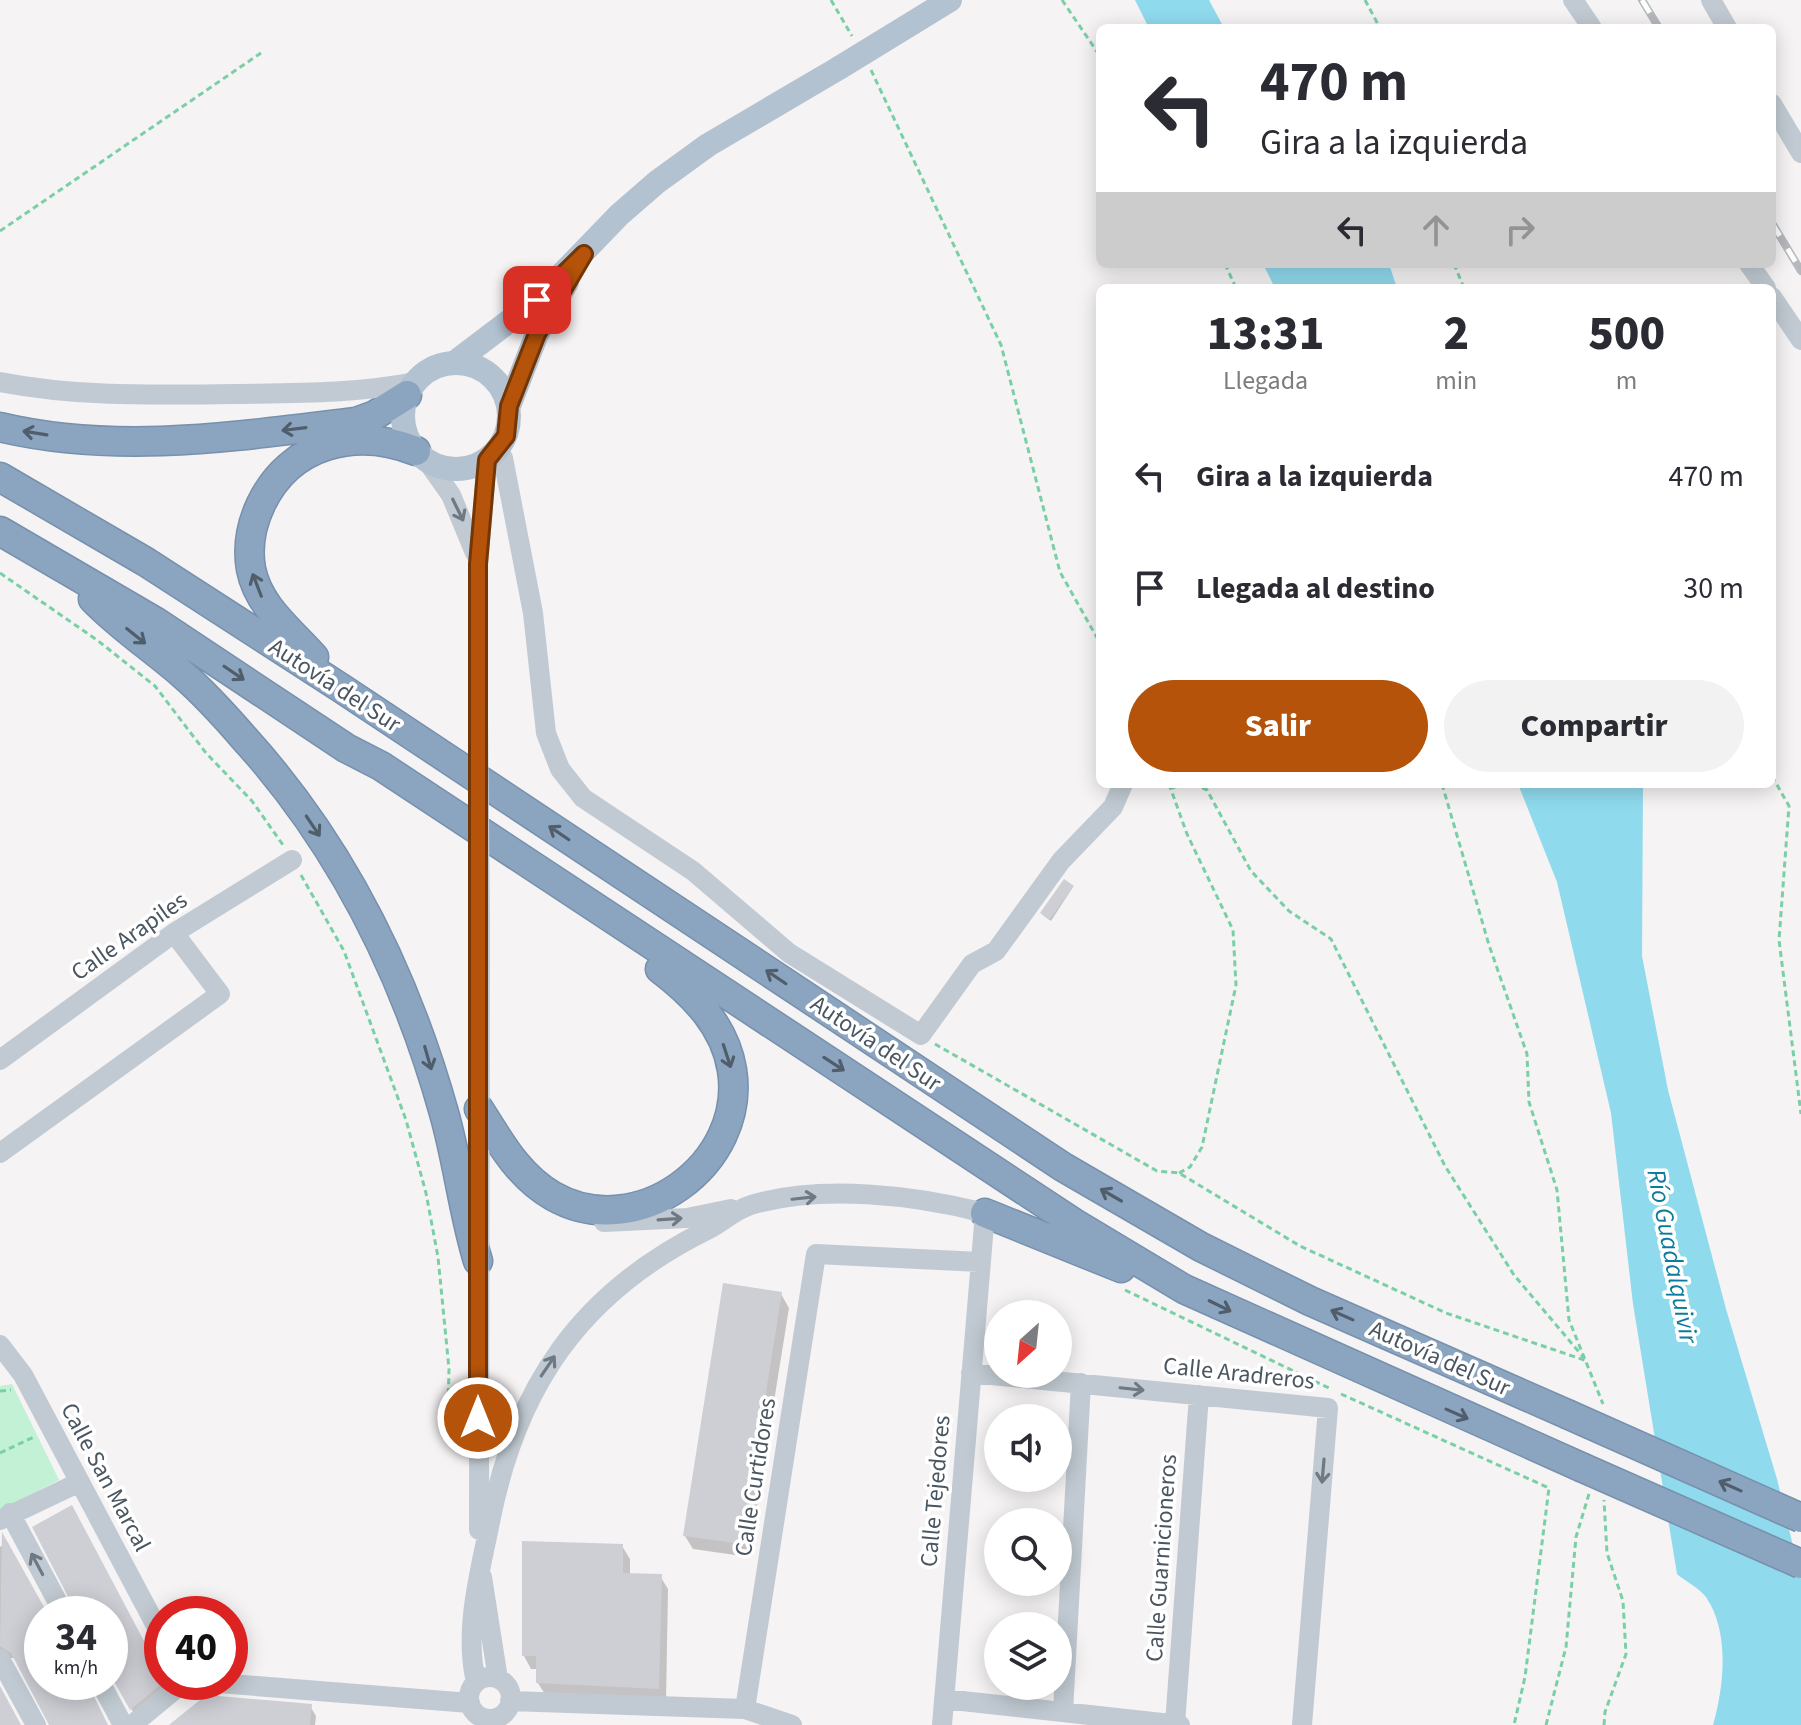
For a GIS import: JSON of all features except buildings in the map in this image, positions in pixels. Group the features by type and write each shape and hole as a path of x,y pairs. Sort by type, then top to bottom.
{"highway":[{"path":"0,427 73,439 137,442 215,438 356,422 405,397"},
{"path":"341,688 260,596 251,571 249,546 254,520 279,474 322,446 347,439 371,439 421,456"},
{"name":"Autovía del Sur","path":"0,477 146,562 1063,1167 1201,1247 1310,1301 1801,1518"},
{"name":"Autovía del Sur","path":"0,531 156,622 346,748 381,766 1074,1223 1184,1289 1586,1478 1801,1564"},
{"path":"59,564 99,606 183,675 245,739 302,809 348,879 389,957 421,1035 445,1117 465,1219 478,1261"},
{"path":"346,748 375,778 685,988 707,1012 732,1070 733,1100 726,1129 713,1154 695,1177 677,1190 648,1203 620,1209 587,1209 554,1197 511,1160 479,1109"},
{"path":"985,1213 1117,1267 1184,1289"}],"main road":[{"path":"454,363 537,300 619,215 657,182 708,145 950,0"},
{"path":"509,406 495,380 483,370 454,363 439,366 405,397 407,439 421,456 457,470 492,455 506,436 509,406 537,334 584,254"}],"street":[{"path":"1573,0 1589,24"},
{"path":"1711,0 1725,24"},
{"path":"1776,111 1801,153"},
{"path":"1776,303 1801,340"},
{"path":"0,382 58,393 365,391 405,397"},
{"path":"365,391 405,397"},
{"path":"498,1679 487,1591 480,1571 478,1449 478,564 492,455 503,458 533,613 546,733 560,769 583,798 693,871 789,953 921,1035 972,964 996,951 1061,861 1113,807 1121,788"},
{"path":"421,456 451,495 478,564"},
{"name":"Calle Arapiles","path":"0,1060 174,933 292,860"},
{"path":"0,1153 220,994 174,933"},
{"path":"480,1143 514,1180 542,1201 577,1218 610,1223 687,1218 749,1205 867,1194 928,1198 985,1213"},
{"path":"476,1682 473,1668 475,1592 509,1441 533,1389 564,1342 609,1296 662,1252 749,1205"},
{"name":"Calle Tejedores","path":"942,1725 985,1213"},
{"name":"Calle Curtidores","path":"745,1709 816,1254 980,1262"},
{"name":"Calle San Marcal","path":"0,1345 13,1381 80,1482 144,1603"},
{"name":"Calle Aradreros","path":"971,1373 1328,1408 1302,1725"},
{"path":"1063,1712 1081,1383"},
{"name":"Calle Guarnicioneros","path":"1177,1725 1199,1395"},
{"path":"53,1596 5,1516 80,1482"},
{"path":"0,1659 36,1725"},
{"path":"248,1687 484,1717 506,1711 510,1701 508,1688 498,1679 487,1678 476,1682 470,1692 484,1717"},
{"path":"944,1699 1177,1725"},
{"path":"110,1700 123,1725"},
{"path":"132,1725 162,1700"},
{"path":"510,1701 745,1709 792,1725"}],"path":[{"path":"831,0 853,37"},
{"path":"1062,0 1096,50"},
{"path":"1365,0 1378,24"},
{"path":"0,231 261,53"},
{"path":"866,62 1001,345 1060,572 1096,636"},
{"path":"0,573 97,640 155,686 206,753 252,801 292,860 344,951 406,1120 426,1193 438,1257 449,1369 448,1410 461,1443 478,1449"},
{"path":"1776,783 1789,806 1779,940 1801,1114"},
{"path":"1171,788 1187,834 1233,930 1236,985 1202,1147 1190,1167 1179,1173"},
{"path":"1202,788 1207,790 1251,871 1289,911 1331,939 1445,1166 1514,1275 1587,1361"},
{"path":"1443,788 1489,945 1527,1054 1529,1102 1557,1190 1569,1320 1603,1403 1602,1417"},
{"path":"921,1035 1157,1171 1179,1173 1300,1246 1446,1313 1587,1361"},
{"path":"0,1391 13,1381"},
{"path":"0,1453 37,1436 32,1424"},
{"path":"1546,1725 1566,1647 1572,1564 1586,1478"},
{"path":"1604,1499 1607,1553 1623,1601 1626,1654 1605,1712 1604,1725"}],"green space":[{"path":"12,1384 59,1480 0,1510 0,1386"}],"water":[{"path":"1135,0 1209,0 1222,24 1147,24"},
{"path":"1265,268 1390,268 1396,284 1273,284"},
{"name":"Río Guadalquivir","path":"1520,788 1643,788 1642,956 1668,1090 1726,1309 1777,1479 1801,1579 1801,1725 1713,1725 1722,1677 1719,1626 1706,1597 1677,1574 1633,1304 1611,1113 1557,882"}],"railway":[{"path":"1642,0 1657,24"},
{"path":"1776,230 1801,271"}],"route":[{"path":"478,1418 478,564 485,478 487,460 498,450 506,436 509,406 537,334 584,254 537,300"}]}
